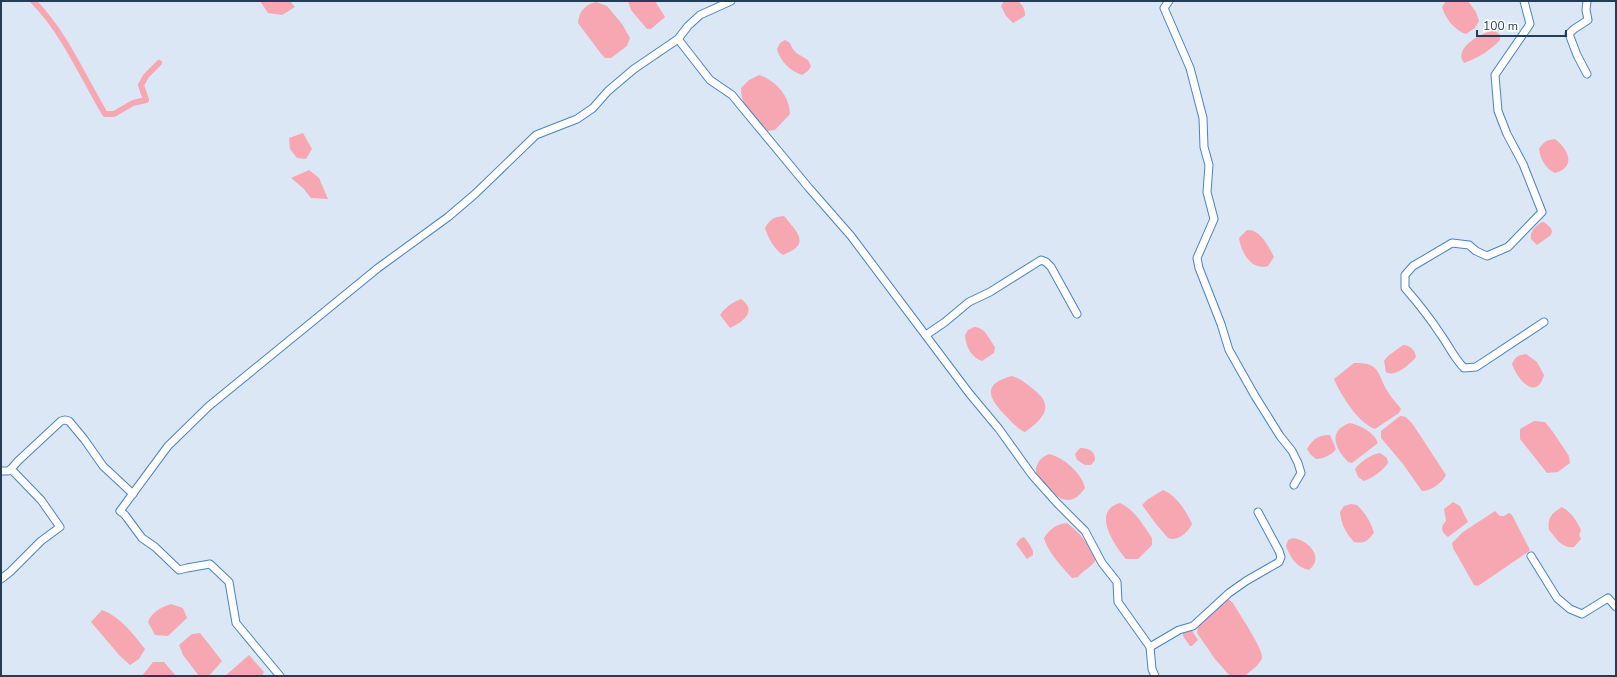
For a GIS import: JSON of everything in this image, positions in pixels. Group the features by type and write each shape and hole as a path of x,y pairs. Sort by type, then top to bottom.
{"street":[{"path":"280,676 236,622 229,582 210,564 179,570 155,547 142,538 125,515 120,511 168,446 209,406 378,268 475,194 536,135 582,116 593,108 608,91 634,70 678,39 688,26 700,15 731,1"},
{"path":"1169,1 1164,8 1190,68 1204,118 1204,147 1209,165 1207,192 1214,219 1198,258 1199,268 1221,324 1229,350 1254,396 1280,436 1292,451 1298,463 1301,473 1294,485"},
{"path":"1524,1 1530,24 1495,75 1498,111 1507,134 1523,164 1542,212 1508,247 1487,256 1476,251 1469,245 1452,243 1430,255 1413,266 1405,275 1405,288 1430,319 1448,344 1456,360 1464,368 1476,367 1544,322"},
{"path":"1587,1 1586,10 1588,20 1569,34 1577,55 1587,74"},
{"path":"678,39 710,80 732,95 809,188 829,209 999,429 1032,475 1085,531 1102,563 1117,582 1118,602 1150,647 1152,669 1155,676"},
{"path":"926,335 969,302 990,292 1041,260 1046,262 1051,267 1077,314"},
{"path":"1,471 8,471 11,469 61,421 69,420 103,466 132,494"},
{"path":"1,579 41,541 60,528 41,500 11,469"},
{"path":"1150,647 1179,630 1193,626 1246,581 1279,562 1279,551 1258,512"},
{"path":"1531,556 1557,598 1570,609 1582,614 1608,598 1616,607"}],"shaded area":[{"path":"260,1 290,1 295,7 282,15 268,13"},
{"path":"628,1 655,1 665,17 651,29 647,29 631,10"},
{"path":"1004,1 1018,1 1025,11 1025,16 1013,23 1006,16 1001,6"},
{"path":"1446,1 1468,1 1476,12 1479,21 1475,28 1466,34 1454,27 1445,15 1442,7"},
{"path":"596,2 607,6 622,24 630,38 627,46 611,58 605,58 602,55 578,23 583,9"},
{"path":"1494,30 1500,35 1500,40 1484,53 1464,63 1461,57 1465,47 1476,38"},
{"path":"785,40 790,43 795,52 808,60 811,66 808,71 802,75 793,71 780,58 777,49 780,43"},
{"path":"759,75 765,77 776,85 784,95 789,107 790,114 775,130 767,131 753,117 743,102 741,88 749,80"},
{"path":"303,133 312,149 306,159 297,158 290,149 289,138"},
{"path":"1555,139 1567,153 1568,162 1566,167 1555,173 1544,163 1539,149 1546,142"},
{"path":"309,170 319,178 328,199 311,198 303,188 291,178"},
{"path":"784,216 794,228 800,241 793,250 783,255 772,243 765,228 773,219"},
{"path":"1542,222 1551,228 1552,232 1551,235 1537,245 1531,239 1531,233 1535,227"},
{"path":"1247,230 1252,230 1260,235 1270,248 1274,257 1268,266 1257,266 1248,260 1245,255 1239,238"},
{"path":"741,299 746,303 748,308 747,316 740,323 730,328 720,315 729,306"},
{"path":"974,327 984,331 995,347 994,353 982,361 972,354 967,344 965,335 968,330"},
{"path":"1403,345 1412,348 1416,357 1398,372 1386,372 1384,361 1388,356"},
{"path":"1526,354 1537,362 1544,375 1541,383 1536,387 1527,385 1522,381 1514,370 1512,364 1517,357"},
{"path":"1354,363 1363,363 1374,367 1384,385 1401,409 1399,413 1375,429 1363,421 1351,408 1334,379"},
{"path":"1012,376 1023,381 1040,395 1044,401 1045,407 1042,417 1025,432 1016,426 997,407 991,395 991,390 997,382"},
{"path":"1400,416 1406,418 1414,426 1446,475 1439,484 1429,490 1422,491 1403,464 1381,438 1381,431"},
{"path":"1534,421 1545,422 1569,456 1570,463 1558,472 1547,473 1520,439 1520,429"},
{"path":"1350,423 1367,430 1378,443 1352,463 1348,462 1343,457 1337,446 1336,440 1338,430"},
{"path":"1330,435 1336,449 1327,456 1316,459 1307,449 1315,439 1320,436"},
{"path":"1080,448 1089,449 1093,452 1095,460 1091,465 1085,465 1077,460 1075,454"},
{"path":"1380,453 1387,458 1388,463 1386,466 1374,476 1364,481 1358,477 1355,469 1357,466 1369,457"},
{"path":"1049,454 1060,458 1076,471 1085,488 1078,496 1065,500 1059,497 1052,492 1036,473 1036,467 1039,461"},
{"path":"1163,490 1168,492 1177,500 1192,524 1182,536 1175,539 1168,538 1142,505"},
{"path":"1453,502 1460,506 1468,522 1448,537 1442,529 1446,521 1444,509"},
{"path":"1120,503 1134,514 1152,538 1152,545 1138,559 1126,559 1111,537 1108,529 1106,521 1107,513 1111,507"},
{"path":"1351,504 1357,505 1360,508 1373,529 1374,533 1367,540 1361,543 1354,542 1346,532 1341,520 1340,512 1344,506"},
{"path":"1562,507 1568,511 1578,523 1581,530 1579,535 1581,539 1574,547 1563,545 1549,530 1551,516 1555,511"},
{"path":"1495,511 1500,516 1504,516 1509,513 1512,515 1530,550 1478,586 1474,585 1453,548 1452,543 1463,532"},
{"path":"1067,523 1084,539 1096,559 1093,564 1078,577 1072,578 1052,554 1044,538 1049,532 1060,524"},
{"path":"1024,537 1033,551 1033,555 1027,559 1016,544"},
{"path":"1293,538 1304,542 1313,550 1315,555 1314,565 1309,570 1301,567 1294,561 1286,546 1288,540"},
{"path":"1227,598 1233,603 1255,639 1262,654 1262,658 1259,663 1245,676 1230,676 1215,659 1197,633 1199,623"},
{"path":"171,604 183,608 187,618 168,636 155,635 148,622 157,611"},
{"path":"102,610 121,621 145,649 139,659 130,665 120,656 91,622"},
{"path":"1191,629 1198,640 1190,646 1183,636 1183,632"},
{"path":"200,633 222,661 209,676 199,676 183,655 179,645 192,634"},
{"path":"249,655 264,672 262,676 225,676"},
{"path":"153,662 164,662 176,676 142,676"}],"waterway":[{"path":"33,1 44,13 64,41 105,114 114,114 133,103 146,100 141,85 146,76 159,63"}]}
